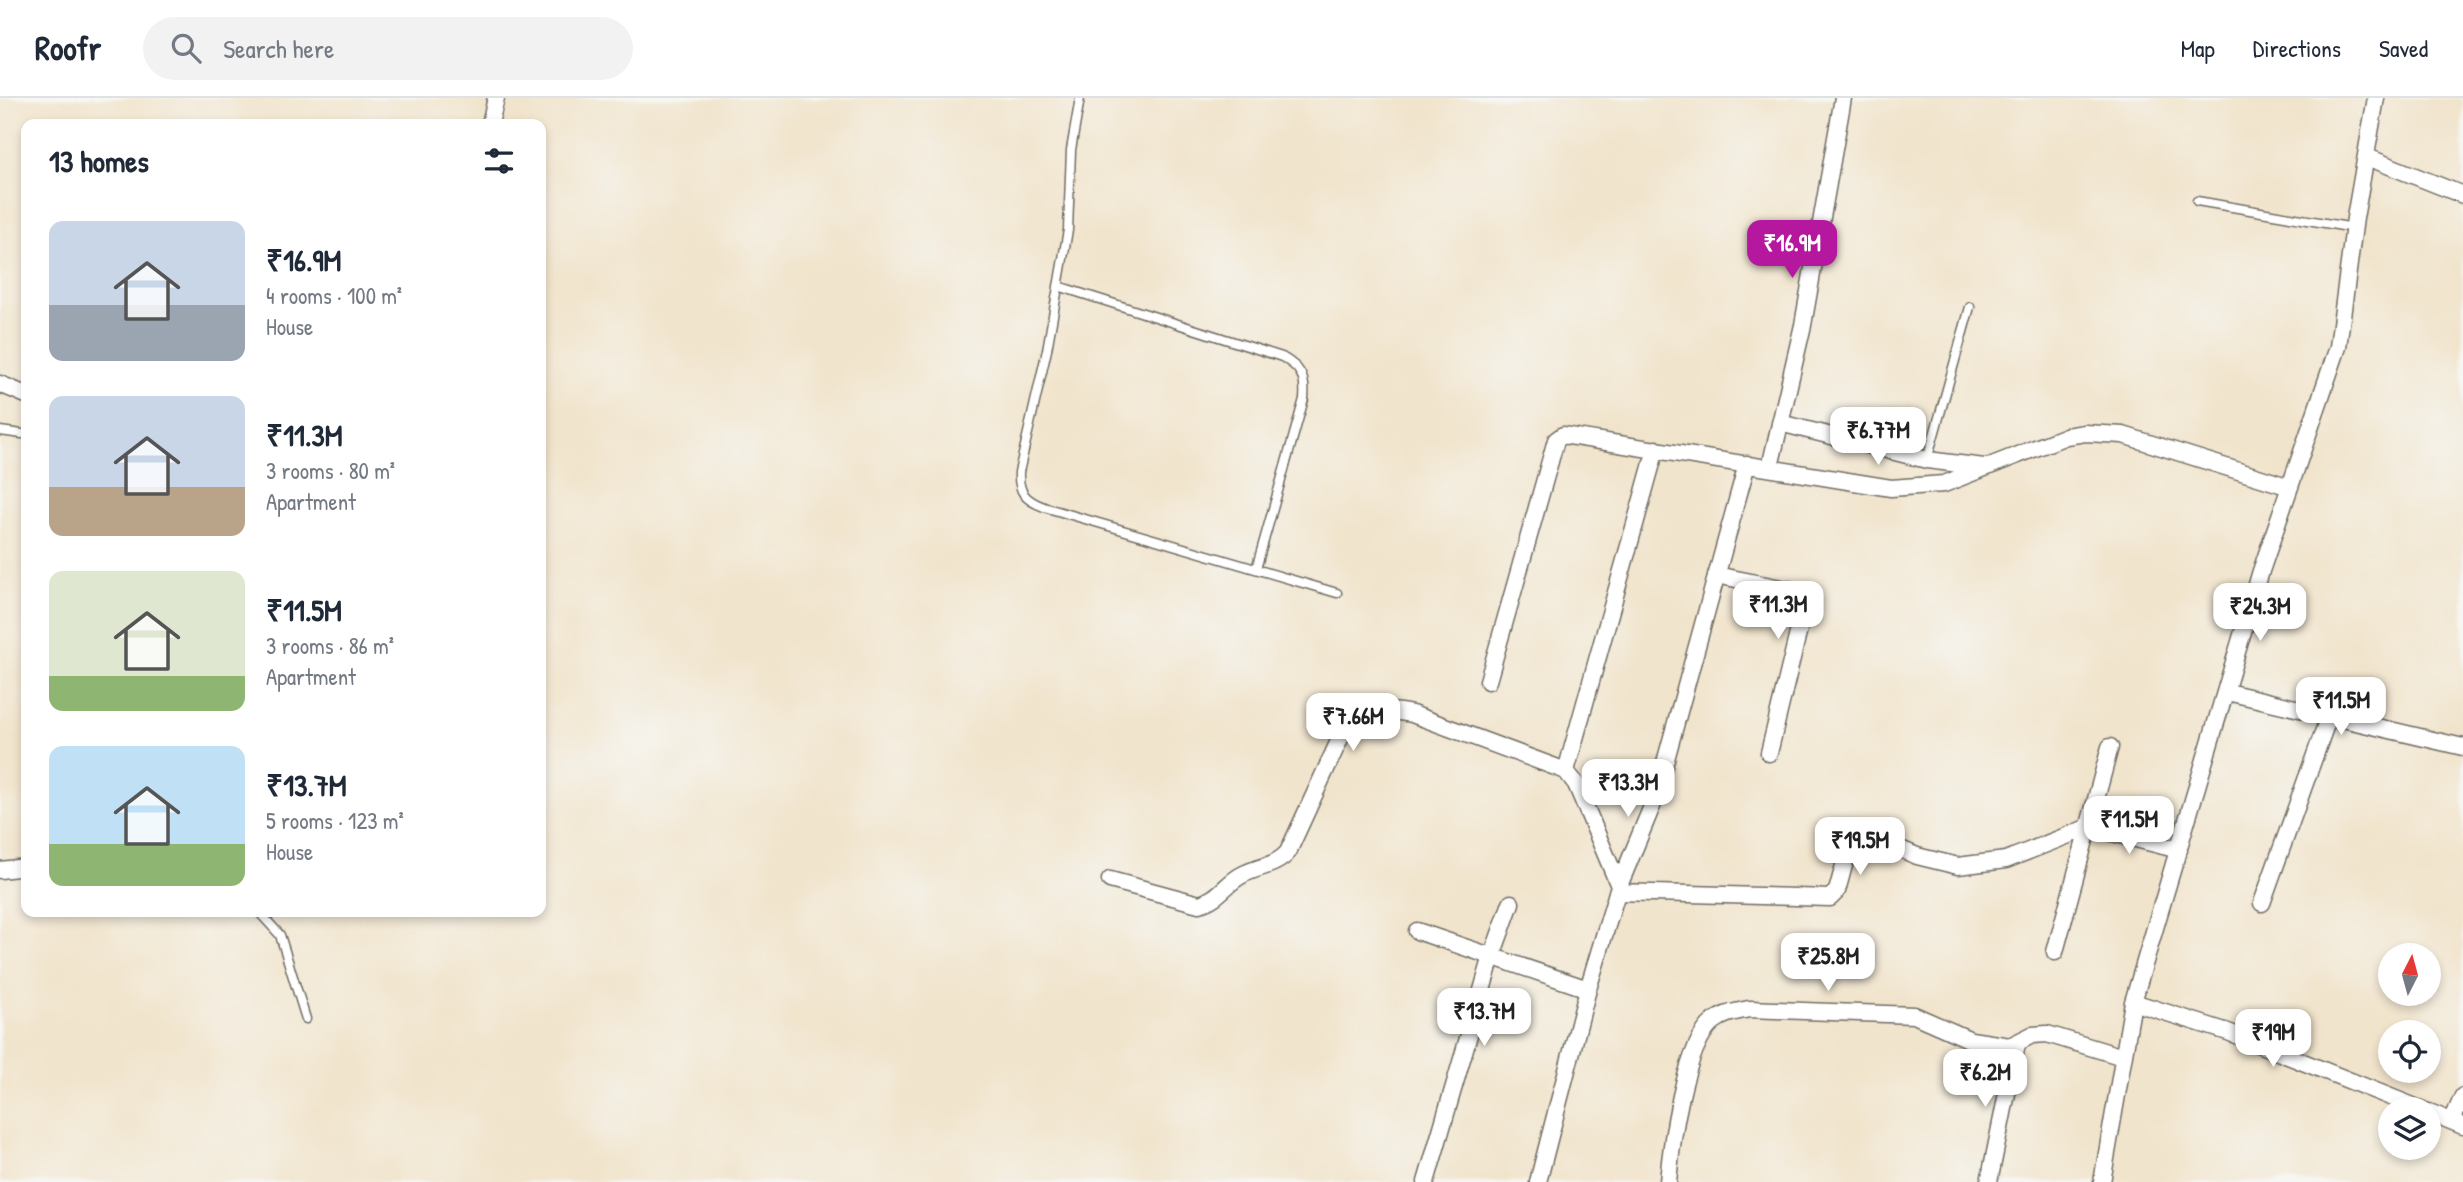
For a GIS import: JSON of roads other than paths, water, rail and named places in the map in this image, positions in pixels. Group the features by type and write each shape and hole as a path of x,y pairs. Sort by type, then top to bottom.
{"street":[{"path":"491,119 496,98"},
{"path":"1770,467 1803,325 1843,98"},
{"path":"2102,1182 2133,1002 2261,571 2338,347 2354,228 2376,98"},
{"path":"2367,157 2463,195"},
{"path":"0,384 21,393"},
{"path":"1780,423 1927,460 1984,467"},
{"path":"1488,681 1556,440 1567,435 1912,488 1944,484 2066,436 2101,433 2123,435 2290,487"},
{"path":"1566,771 1656,449"},
{"path":"1538,1182 1588,989 1618,889 1655,799 1747,464"},
{"path":"1716,575 1796,591 1806,600 1769,753"},
{"path":"2227,692 2463,747"},
{"path":"1110,880 1199,904 1213,899 1242,874 1282,859 1291,846 1344,730 1358,717 1374,710 1412,714 1566,771 1576,784 1618,889"},
{"path":"2262,903 2329,716"},
{"path":"2055,952 2110,747"},
{"path":"1618,889 1830,898 1837,891 1847,848 1857,837 1872,837 1938,863 1972,866 2006,860 2089,827 2179,850"},
{"path":"0,870 21,868"},
{"path":"1426,1182 1492,956 1511,903"},
{"path":"1417,931 1588,989"},
{"path":"2133,1002 2228,1032 2390,1097"},
{"path":"1668,1182 1671,1147 1686,1081 1699,1044 1711,1024 1724,1015 1749,1009 1914,1015 1962,1038 2002,1045 2017,1044 2032,1035 2047,1034 2123,1057"},
{"path":"1989,1182 2017,1044"},
{"path":"2457,1123 2463,1096"}],"lane":[{"path":"1080,98 1072,136 1068,230 1048,350 1019,472 1023,496 1044,507 1337,593"},
{"path":"2197,201 2354,228"},
{"path":"1058,286 1282,357 1296,365 1303,374 1304,399 1256,569"},
{"path":"1927,460 1970,307"},
{"path":"0,431 21,434"},
{"path":"264,917 280,935 306,1019"}]}
